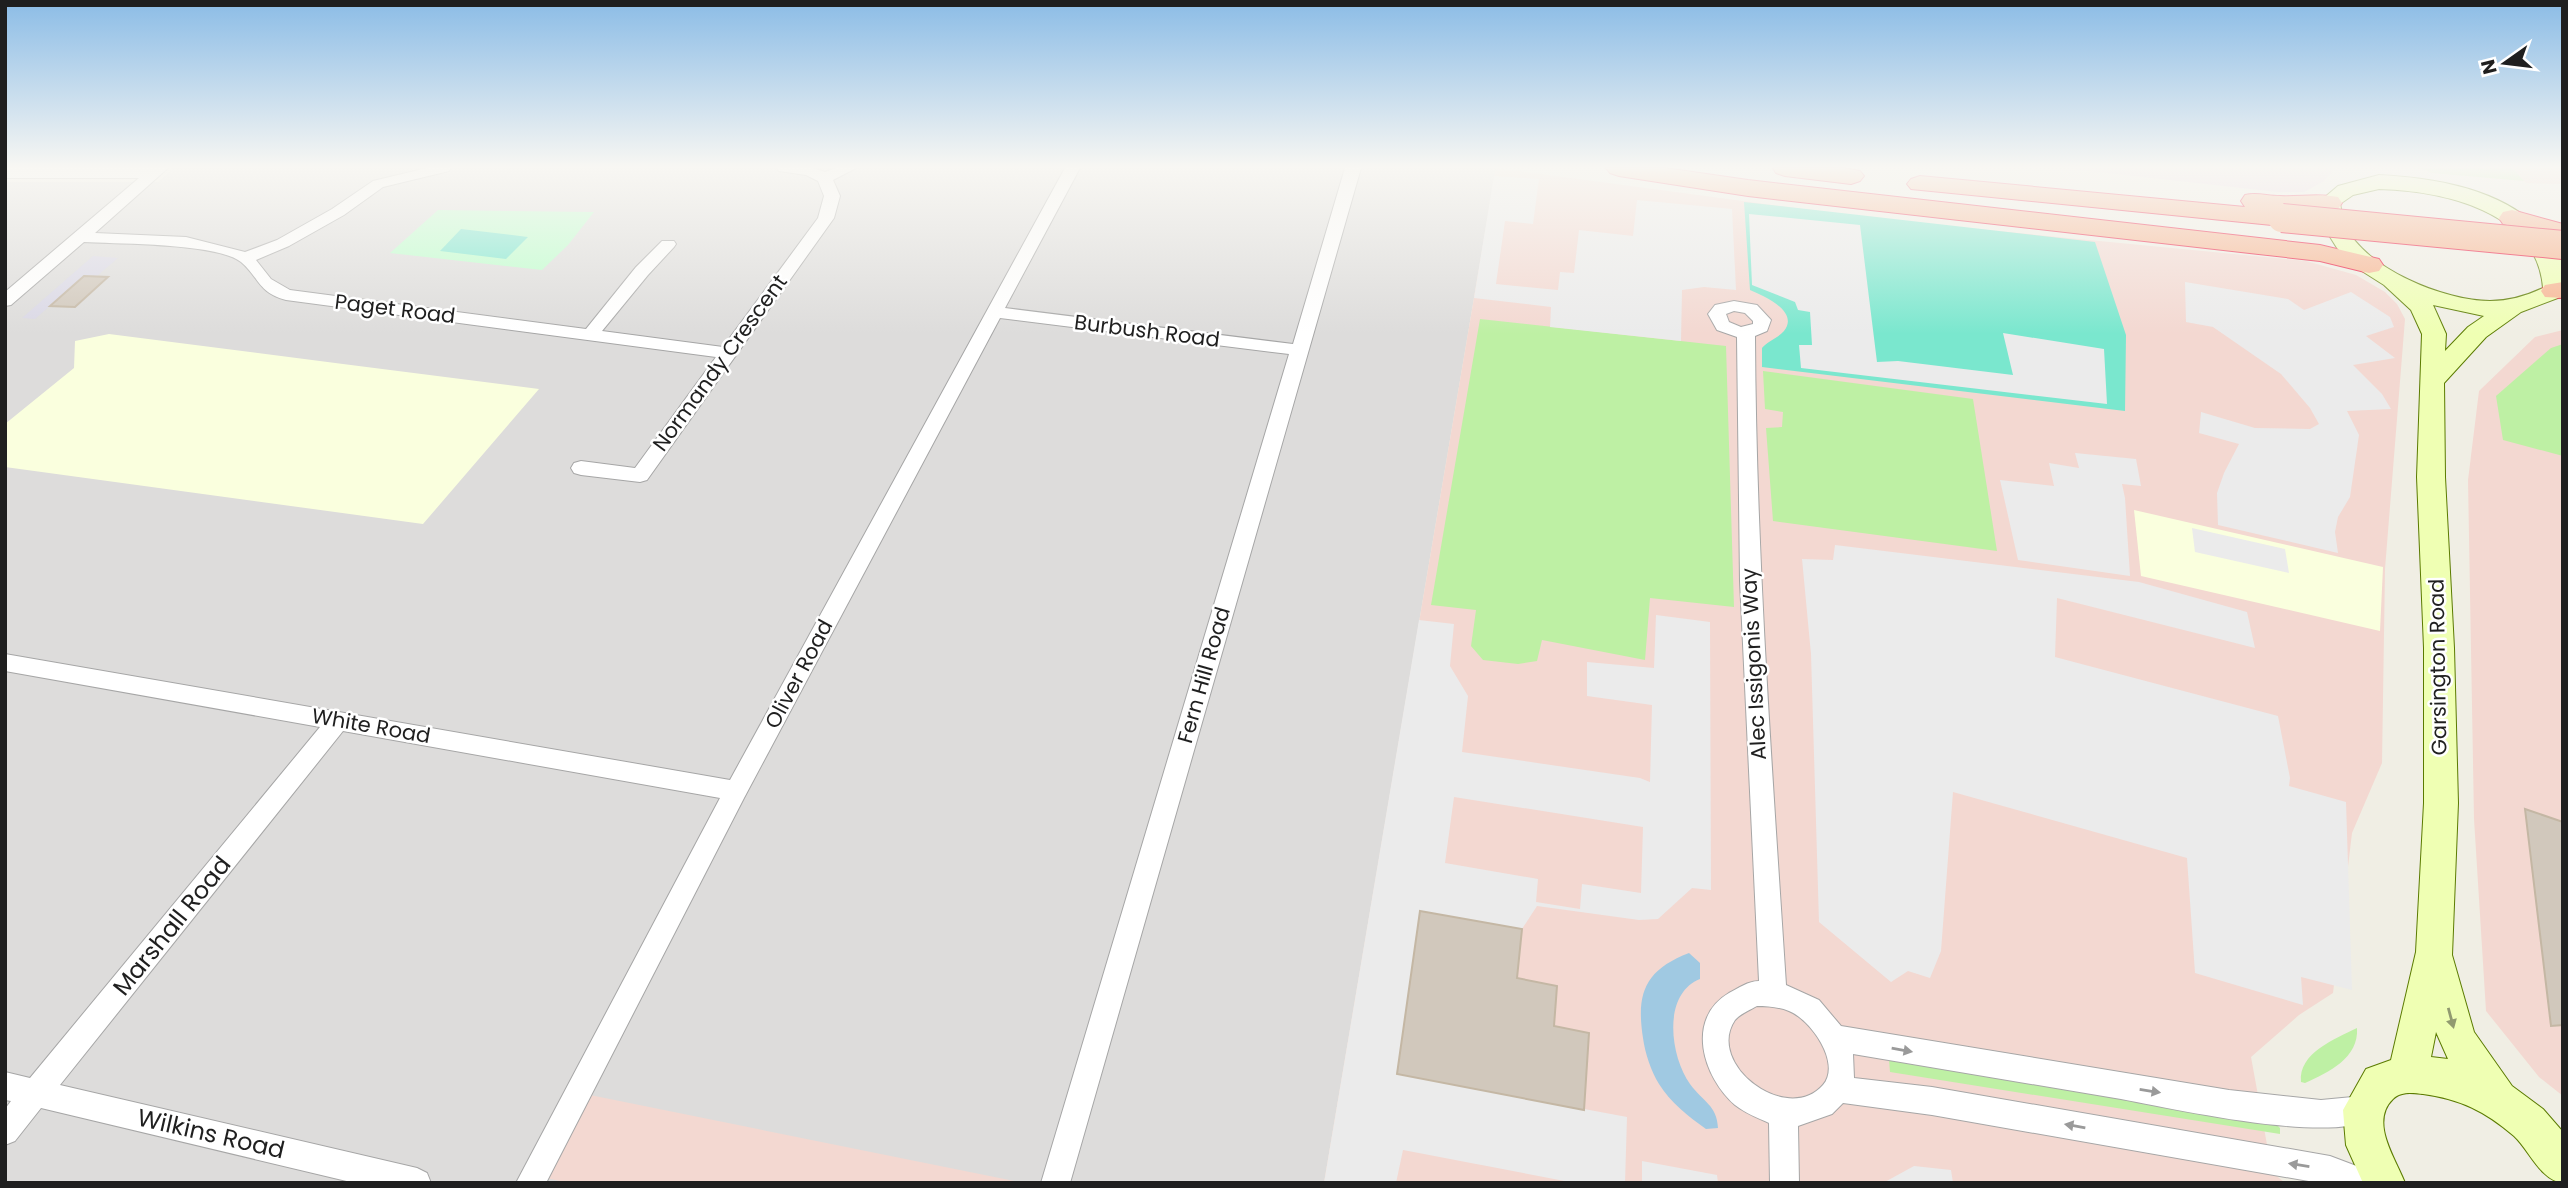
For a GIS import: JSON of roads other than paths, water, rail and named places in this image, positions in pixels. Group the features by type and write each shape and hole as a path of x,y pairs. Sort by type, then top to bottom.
{"highway":[{"path":"2060,223 2320,253 2369,265"},
{"path":"2267,223 2563,245"},
{"path":"2272,223 2563,258"},
{"path":"2532,223 2563,232"}],"main road":[{"path":"2333,223 2343,241 2369,265 2393,281 2422,296 2479,308 2512,307 2535,301 2559,290 2551,264 2532,235 2518,223"},
{"name":"Garsington Road","path":"2393,281 2423,307 2434,334 2431,477 2439,635 2441,790 2434,952"},
{"path":"2431,381 2477,332 2512,307"},
{"path":"2408,1073 2434,952"},
{"path":"2434,952 2456,1040 2498,1100"},
{"path":"2385,1183 2366,1145 2363,1110 2380,1083 2408,1073 2458,1080 2498,1100 2529,1123 2557,1152"}],"street":[{"path":"5,301 96,223"},
{"path":"80,237 186,242 246,258 283,243 318,223"},
{"name":"Normandy Crescent","path":"581,468 634,483 822,223"},
{"name":"Oliver Road","path":"530,1183 736,791 1042,223"},
{"name":"Fern Hill Road","path":"1055,1183 1337,223"},
{"path":"592,334 642,271 668,244"},
{"name":"Paget Road","path":"246,258 265,283 286,295 727,353"},
{"name":"Burbush Road","path":"994,312 1300,350"},
{"name":"Alec Issigonis Way","path":"1746,334 1745,413 1752,629 1773,993"},
{"name":"White Road","path":"5,662 736,791"},
{"name":"Marshall Road","path":"5,1131 338,721"},
{"path":"1773,993 1809,1008 1824,1022 1835,1038 1841,1056 1842,1074 1837,1089 1828,1101 1815,1109 1800,1113 1762,1107 1743,1095 1728,1079 1718,1061 1714,1042 1716,1024 1724,1010 1745,996 1773,993"},
{"path":"1835,1038 2229,1104 2321,1114 2363,1110"},
{"name":"Wilkins Road","path":"5,1086 418,1183"},
{"path":"1837,1089 1932,1101 2330,1170 2365,1183"},
{"path":"1783,1112 1785,1183"}],"water":[{"path":"1689,953 1700,963 1700,979 1688,987 1680,998 1675,1011 1674,1042 1683,1072 1712,1109 1718,1128 1706,1129 1669,1097 1653,1073 1644,1044 1641,1008 1647,985 1662,967"}]}
